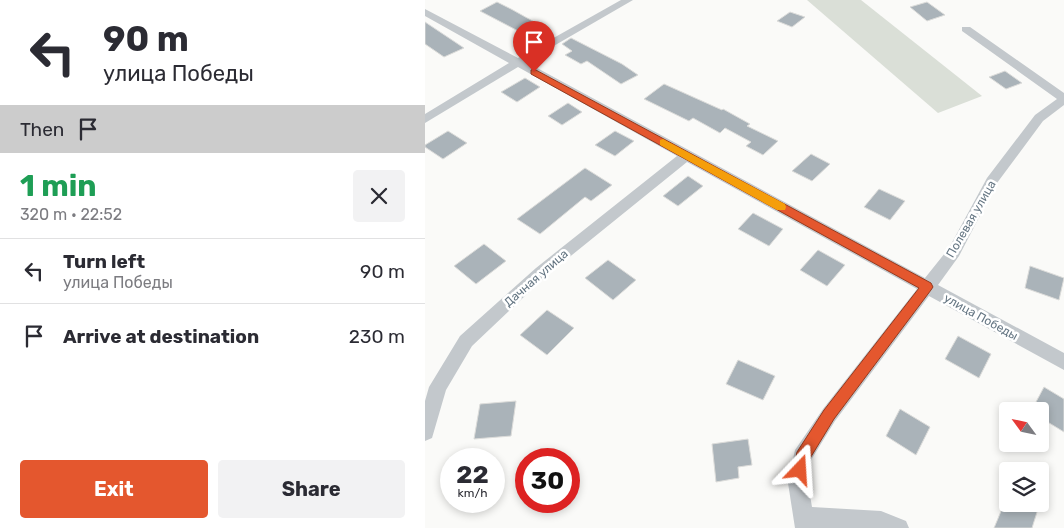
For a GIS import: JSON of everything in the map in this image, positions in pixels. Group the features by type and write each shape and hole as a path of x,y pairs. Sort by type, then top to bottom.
{"street":[{"path":"425,119 517,63 628,0"},
{"name":"улица Победы","path":"425,12 1064,362"},
{"path":"966,29 1064,98"},
{"name":"Полевая улица","path":"804,522 798,483 802,457 829,415 954,252 992,181 1039,118 1064,98"},
{"name":"Дачная улица","path":"425,432 438,387 466,341 541,272 687,155"},
{"path":"804,522 881,521 899,528"}],"shaded area":[{"path":"807,0 861,0 982,96 938,113"}],"building":[{"path":"497,2 538,24 522,33 480,11"},
{"path":"927,2 945,15 927,21 910,7"},
{"path":"790,12 805,17 792,27 777,21"},
{"path":"425,22 464,48 444,57 425,44"},
{"path":"571,38 622,64 638,75 621,84 587,61 581,64 565,55 572,51 562,44"},
{"path":"1005,71 1022,83 1006,89 989,77"},
{"path":"525,78 540,87 517,102 501,92"},
{"path":"664,84 723,109 750,124 747,126 778,141 763,155 746,146 751,142 725,128 720,133 693,118 689,121 644,99"},
{"path":"568,103 582,112 562,125 548,116"},
{"path":"448,131 467,143 443,159 425,147 425,145"},
{"path":"615,131 634,141 615,156 595,145"},
{"path":"811,154 830,164 812,181 792,171"},
{"path":"585,168 612,185 591,201 585,197 540,234 517,219"},
{"path":"688,176 703,186 678,206 663,196"},
{"path":"879,189 905,201 890,220 864,207"},
{"path":"753,213 783,229 769,246 738,229"},
{"path":"484,244 506,261 476,284 454,266"},
{"path":"818,250 845,265 827,286 800,270"},
{"path":"608,260 636,280 613,300 585,278"},
{"path":"1030,266 1064,278 1059,300 1025,288"},
{"path":"547,310 574,328 547,355 520,335"},
{"path":"958,336 991,354 979,378 945,359"},
{"path":"738,360 775,376 763,400 726,384"},
{"path":"1044,387 1064,399 1064,432 1049,423 1049,402 1036,402"},
{"path":"516,401 511,436 474,439 480,404"},
{"path":"900,409 930,427 916,455 886,436"},
{"path":"748,439 752,465 738,467 739,478 716,482 712,444"},
{"path":"1001,512 1037,512 1032,528 994,528"}],"slow traffic":[{"path":"663,142 781,207"}],"route":[{"path":"534,72 927,287 829,415 802,457 800,470"}]}
